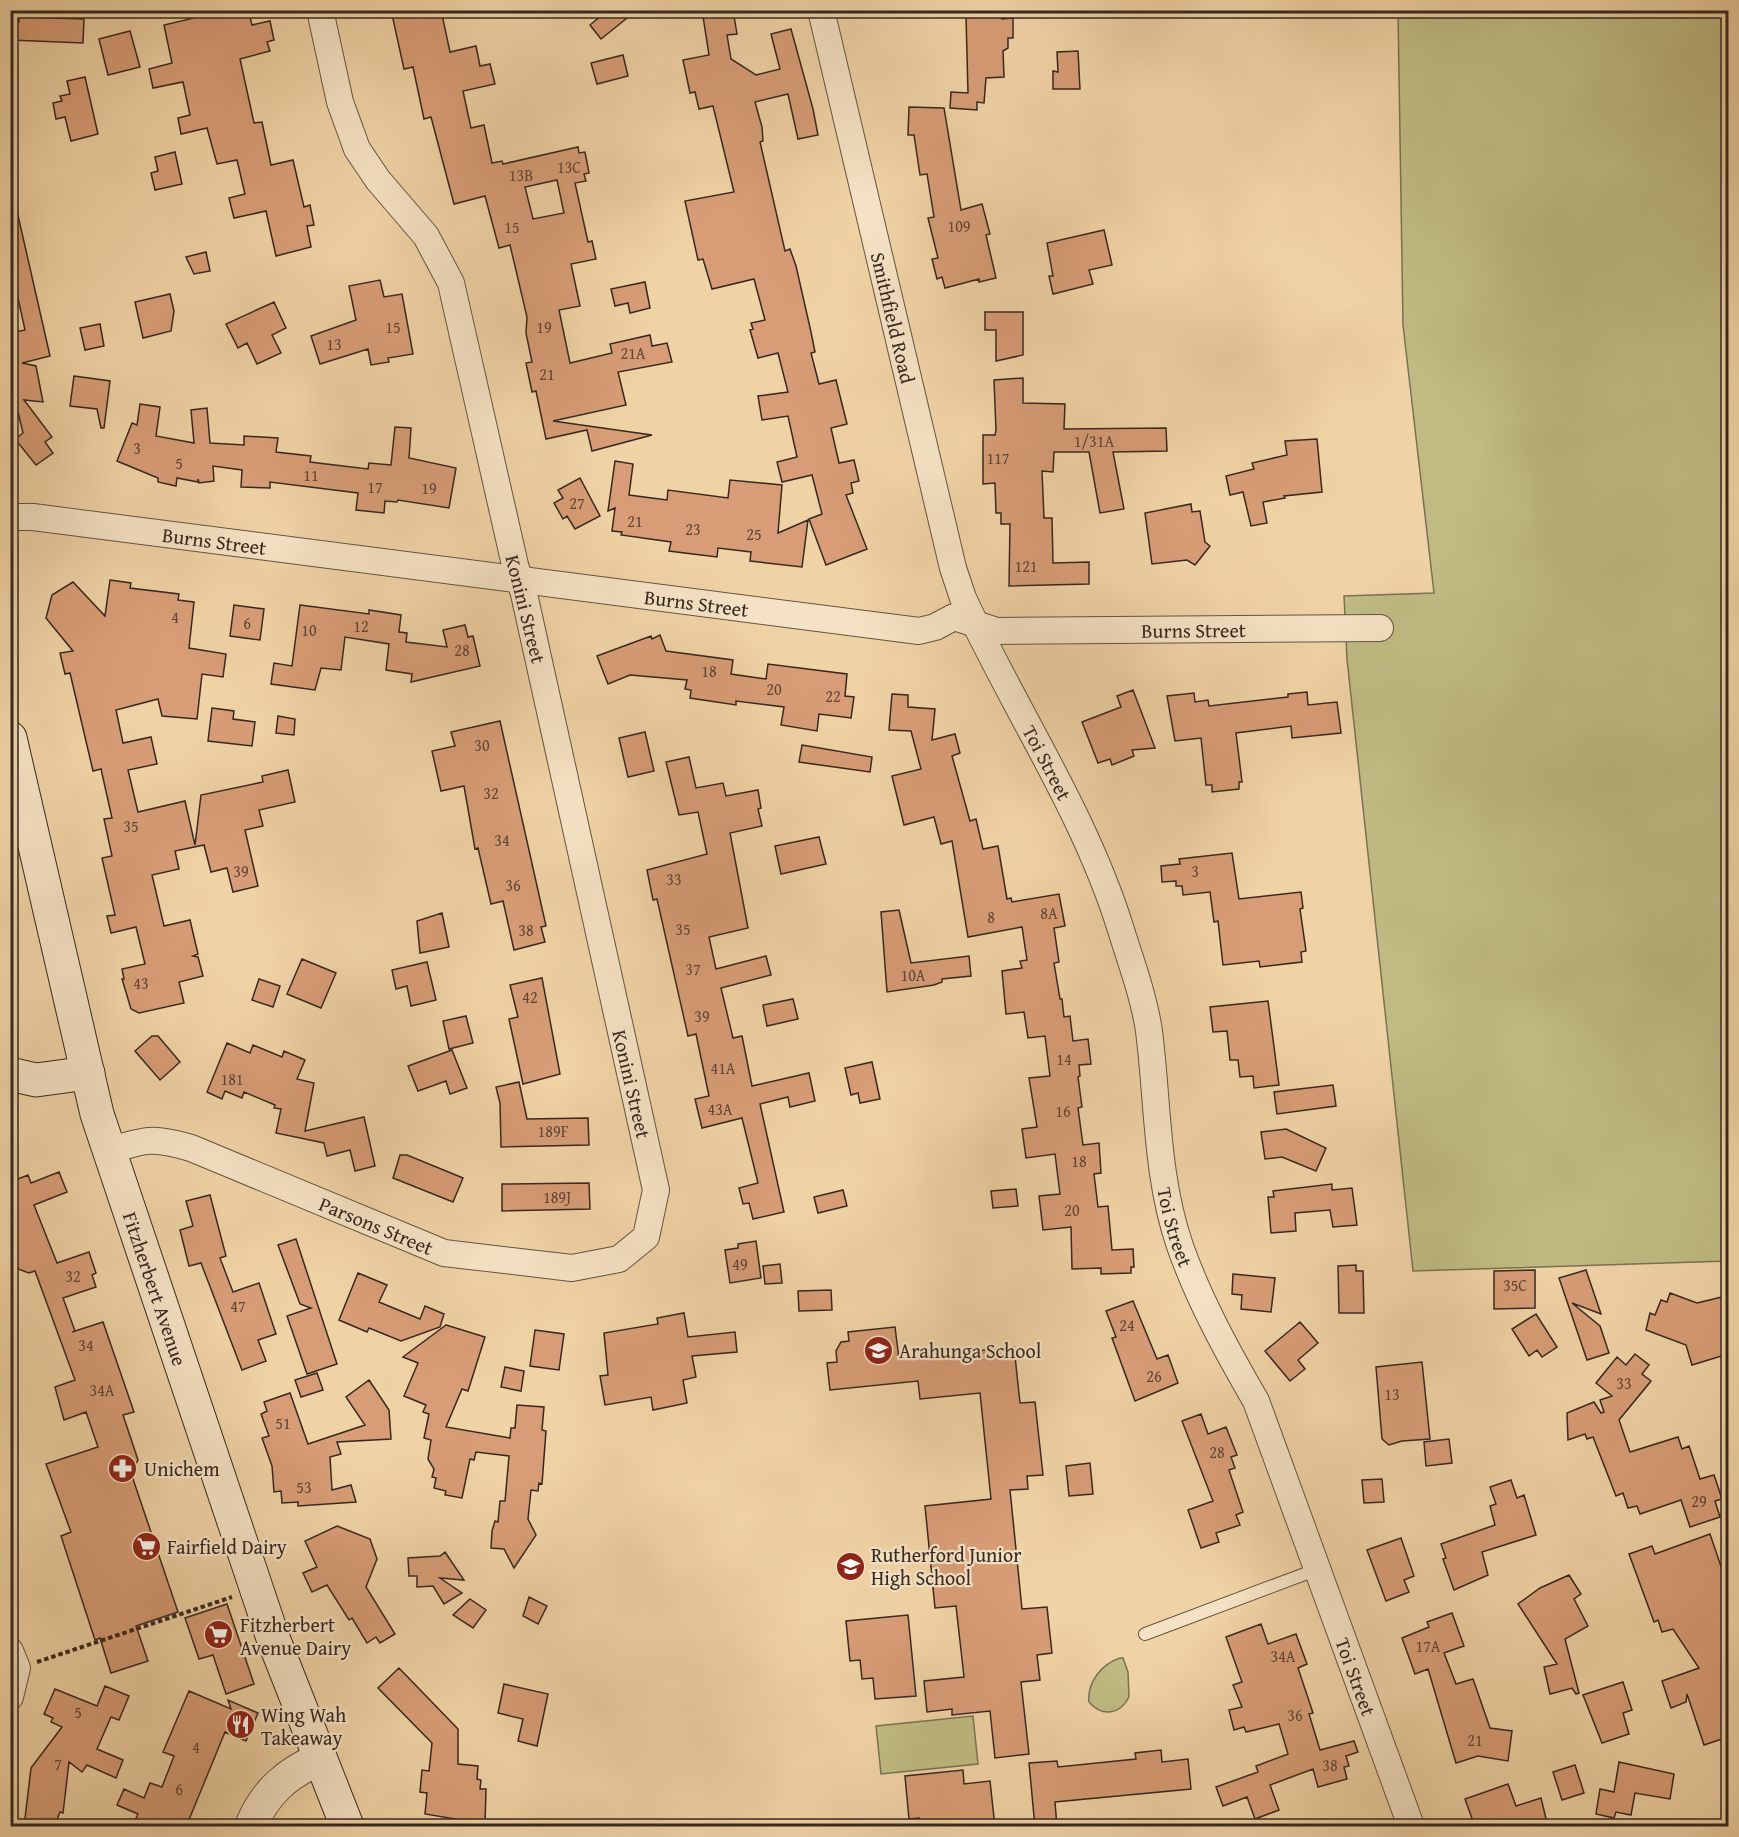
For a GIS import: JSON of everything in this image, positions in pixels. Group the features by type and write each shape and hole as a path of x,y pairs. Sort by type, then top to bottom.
{"main road":[{"name":"Fitzherbert Avenue","path":"10,738 97,1114 256,1589 346,1827"},
{"path":"10,1074 36,1080 88,1073"}],"street":[{"name":"Konini Street","path":"320,10 340,102 357,149 378,180 426,236 451,283 657,1190 646,1237"},
{"name":"Smithfield Road","path":"821,10 953,568 974,622"},
{"name":"Burns Street","path":"10,517 33,517 919,631 935,627 954,617 997,631 1380,628"},
{"name":"Toi Street","path":"974,622 1097,861 1120,926 1149,1029 1154,1109 1162,1167 1180,1245 1220,1340 1256,1401 1411,1827"},
{"name":"Parsons Street","path":"109,1151 149,1139 174,1143 444,1253 572,1268 619,1259 646,1237"},
{"path":"10,1697 14,1660"},
{"path":"251,1827 268,1795 282,1781 295,1769 320,1759"}],"lane":[{"path":"1145,1634 1317,1569"}],"path":[{"path":"14,1660 256,1589"}],"shaded area":[{"path":"1398,11 1728,11 1728,1261 1413,1271 1347,659 1344,596 1434,593 1403,325"},
{"path":"1123,1658 1128,1672 1129,1697 1116,1710 1105,1712 1099,1710 1089,1702 1090,1688 1102,1669"},
{"path":"973,1716 978,1764 881,1774 876,1726"}],"building":[{"path":"193,10 248,10 252,25 270,21 274,40 267,42 270,51 240,59 254,123 262,122 271,165 293,160 304,207 310,205 314,225 307,226 311,247 276,256 266,211 234,218 229,198 245,194 237,160 217,164 207,128 181,134 178,118 190,115 183,82 153,88 149,69 172,63 164,25 194,18"},
{"path":"391,10 441,10 450,52 476,46 480,66 490,64 495,84 463,91 471,128 484,125 492,163 502,161 503,164 578,147 579,153 585,152 589,173 584,174 586,181 575,183 588,242 592,241 596,259 571,264 580,306 559,310 570,363 612,353 610,344 650,335 652,346 667,343 672,362 618,372 626,405 553,421 652,435 592,451 587,430 546,439 536,391 532,392 526,363 532,362 526,333 527,317 510,245 499,248 485,196 454,204 431,117 424,119 413,67 404,69","holes":["557,180 564,213 533,219 525,187"]},
{"path":"608,10 637,10 601,39 590,25"},
{"path":"702,10 733,10 737,34 727,35 731,59 756,75 780,69 771,34 791,29 813,109 818,135 798,139 788,94 755,102 762,127 763,141 760,142 785,251 790,249 796,266 815,352 811,353 819,384 836,380 847,424 831,428 839,463 854,460 859,481 851,483 853,493 846,495 867,549 826,565 809,519 822,514 812,475 782,482 777,462 797,457 788,416 762,420 758,396 788,392 778,353 758,358 750,330 753,329 751,323 765,320 754,279 712,289 703,259 698,260 685,201 734,192 713,106 699,109 695,92 690,93 683,60 709,55"},
{"path":"966,16 1013,18 1013,38 1008,38 1008,48 1003,51 1004,77 986,78 984,103 977,102 977,110 950,108 951,92 968,93"},
{"path":"19,17 84,19 83,43 10,40 10,23 19,22"},
{"path":"130,31 140,67 108,75 99,39"},
{"path":"1078,51 1080,89 1053,89 1053,71 1058,72 1057,52"},
{"path":"623,55 628,76 597,84 591,63"},
{"path":"85,77 98,134 71,141 65,117 56,119 53,103 62,101 60,96 70,94 67,81"},
{"path":"909,107 944,108 961,210 982,204 990,234 986,235 996,278 979,282 979,279 945,288 942,277 937,279 932,259 938,258 928,218 934,217 927,174 920,175 914,135 908,135"},
{"path":"175,152 182,184 155,190 151,173 158,171 155,157"},
{"path":"17,211 50,356 22,363 36,366 43,402 24,400 52,437 45,442 53,453 36,465 15,439 23,433 15,399 10,398 10,333 25,330 10,262 10,212"},
{"path":"1104,230 1112,265 1089,270 1093,284 1053,294 1049,276 1053,276 1047,243"},
{"path":"206,252 210,271 194,274 186,257"},
{"path":"380,280 384,297 402,294 413,354 388,358 389,362 371,365 368,349 320,364 311,336 356,320 349,286"},
{"path":"645,282 650,308 630,313 628,303 615,306 611,289"},
{"path":"170,294 174,311 171,331 143,338 135,302"},
{"path":"274,302 286,328 272,335 281,353 257,364 247,343 238,348 226,324"},
{"path":"985,312 1023,312 1023,355 996,361 996,330 985,330"},
{"path":"100,324 104,346 85,350 80,328"},
{"path":"74,376 110,381 104,428 101,428 97,409 70,406"},
{"path":"1023,378 1023,403 1065,404 1064,429 1166,428 1167,451 1113,452 1124,509 1100,513 1089,452 1054,452 1053,472 1042,471 1044,518 1052,518 1053,563 1089,562 1089,584 1009,586 1010,524 1001,524 1001,513 996,513 995,483 983,484 983,435 995,435 996,430 994,380"},
{"path":"140,404 160,407 156,436 194,443 191,410 207,408 210,443 244,445 244,436 278,438 276,452 311,456 310,462 368,469 369,463 391,465 395,427 411,428 409,458 456,468 449,508 398,500 397,502 385,501 384,513 356,510 358,493 270,482 270,488 241,487 242,470 213,466 214,481 199,483 198,479 198,482 177,478 176,486 158,482 158,478 117,461 132,423 137,425"},
{"path":"1317,439 1322,492 1284,496 1285,498 1263,502 1267,523 1251,526 1243,492 1230,495 1226,476 1254,469 1252,463 1287,455 1285,441"},
{"path":"615,461 633,464 629,495 667,500 668,490 728,498 730,480 782,485 778,533 808,520 802,567 750,561 751,552 718,548 717,557 669,551 671,542 621,535 622,532 612,531 615,508 608,511"},
{"path":"580,478 600,516 575,529 567,516 563,519 554,503 563,498 558,490"},
{"path":"1191,504 1192,512 1200,511 1205,542 1210,546 1195,565 1187,560 1152,564 1145,513"},
{"path":"110,580 131,583 130,588 179,594 178,600 194,602 189,648 226,654 223,677 202,674 197,719 162,716 158,699 116,710 123,743 151,737 157,764 128,770 138,812 185,801 195,845 201,795 263,782 262,776 288,770 295,802 259,810 263,826 245,830 258,886 233,892 227,868 211,872 204,845 175,851 179,869 152,875 164,926 190,920 198,954 193,956 198,957 203,976 179,982 184,1003 139,1013 131,1009 122,979 124,979 122,969 145,964 136,927 111,933 107,916 115,915 102,858 112,856 104,819 112,818 101,769 93,771 70,673 65,674 60,653 73,651 46,618 52,595 73,582 105,616"},
{"path":"234,605 264,609 260,640 230,636"},
{"path":"300,605 369,614 369,610 401,615 399,632 407,633 406,642 447,647 443,630 465,625 468,637 473,636 480,666 411,682 412,674 386,670 389,644 345,637 341,670 321,668 315,690 271,684 274,663 292,666"},
{"path":"660,635 666,651 733,660 731,674 766,679 768,664 847,674 845,696 854,697 851,718 819,714 817,731 781,725 784,707 736,701 736,705 690,698 691,690 685,689 687,680 630,675 608,684 597,656 651,636 652,639"},
{"path":"1133,690 1155,748 1132,750 1134,756 1112,765 1110,759 1098,763 1082,722 1121,707 1117,696"},
{"path":"1307,692 1308,705 1337,702 1341,733 1292,738 1291,726 1236,733 1242,782 1239,782 1239,789 1212,792 1212,785 1206,785 1201,738 1175,741 1167,696 1194,693 1195,702 1208,700 1209,706 1288,697 1288,694"},
{"path":"892,694 908,695 908,707 935,709 932,740 955,734 960,753 952,756 970,821 976,819 983,849 998,846 1007,899 1011,898 1012,902 1059,894 1065,926 1054,928 1059,962 1054,963 1060,999 1062,999 1064,1017 1070,1016 1073,1041 1088,1039 1091,1064 1079,1065 1080,1076 1078,1077 1082,1107 1078,1108 1083,1145 1099,1143 1101,1173 1094,1174 1098,1207 1108,1206 1112,1250 1133,1249 1134,1267 1131,1267 1131,1273 1101,1274 1101,1268 1072,1269 1071,1227 1043,1230 1039,1196 1060,1194 1055,1154 1026,1158 1022,1129 1037,1127 1029,1078 1050,1076 1045,1036 1028,1038 1024,1012 1006,1014 1002,971 1022,968 1020,961 1027,960 1022,927 968,937 952,841 941,844 934,817 904,825 892,776 921,769 911,731 889,730"},
{"path":"212,708 234,711 233,719 255,722 252,746 208,741"},
{"path":"278,716 295,719 294,735 276,733"},
{"path":"500,721 546,926 541,927 545,942 514,950 503,901 491,904 478,848 475,849 464,786 441,791 432,751 455,746 451,732"},
{"path":"645,732 654,771 628,777 619,738"},
{"path":"802,745 872,757 870,772 799,762"},
{"path":"689,757 696,788 723,783 726,796 758,790 761,808 758,809 762,826 730,833 748,928 709,937 716,969 766,956 771,975 721,988 733,1038 742,1036 752,1086 809,1073 815,1101 790,1107 788,1097 760,1104 784,1212 753,1219 749,1203 743,1204 739,1188 758,1183 742,1118 702,1128 695,1099 709,1096 696,1034 688,1036 657,899 653,900 647,870 707,854 698,812 679,815 666,762"},
{"path":"819,837 826,864 781,874 775,846"},
{"path":"1232,853 1239,899 1301,892 1303,908 1300,909 1306,951 1301,952 1302,962 1260,967 1259,961 1223,965 1218,921 1214,922 1210,892 1183,895 1182,886 1176,886 1176,881 1162,882 1161,866 1180,864 1179,859"},
{"path":"899,910 911,963 969,956 971,976 942,979 942,982 934,985 887,992 881,912"},
{"path":"442,913 449,947 420,953 417,921"},
{"path":"302,959 336,973 321,1008 287,994"},
{"path":"427,962 436,1000 411,1006 407,986 396,989 392,970"},
{"path":"542,978 560,1074 523,1084 509,1019 518,1017 510,985"},
{"path":"259,979 280,986 273,1007 252,1000"},
{"path":"793,999 798,1019 767,1026 763,1005"},
{"path":"1268,1001 1279,1085 1254,1088 1253,1076 1240,1077 1238,1060 1230,1060 1227,1031 1213,1032 1210,1007"},
{"path":"466,1016 473,1043 449,1049 443,1021"},
{"path":"152,1036 158,1036 180,1062 160,1080 135,1051"},
{"path":"227,1043 250,1053 253,1045 282,1057 284,1051 305,1060 297,1079 314,1083 305,1131 364,1117 375,1166 355,1171 350,1150 327,1156 324,1143 276,1133 281,1109 274,1108 275,1105 244,1092 242,1098 225,1091 222,1099 207,1092"},
{"path":"452,1050 467,1088 450,1094 446,1081 418,1091 408,1066"},
{"path":"872,1062 880,1099 860,1103 858,1093 851,1095 845,1068"},
{"path":"519,1082 527,1119 588,1118 589,1145 501,1147 500,1103 496,1087"},
{"path":"1333,1085 1336,1106 1277,1114 1274,1092"},
{"path":"1286,1129 1326,1148 1316,1171 1282,1157 1265,1159 1261,1132"},
{"path":"400,1155 407,1155 463,1178 453,1202 393,1178"},
{"path":"59,1172 67,1192 34,1205 57,1263 89,1252 96,1273 92,1275 96,1287 63,1298 75,1331 72,1332 103,1322 134,1412 123,1415 138,1460 131,1473 178,1612 136,1626 148,1661 111,1673 100,1638 95,1640 61,1536 71,1532 46,1464 98,1447 86,1412 64,1420 55,1387 75,1380 35,1271 29,1273 10,1266 10,1182 28,1175 31,1183"},
{"path":"589,1183 590,1209 502,1211 502,1184"},
{"path":"1332,1184 1332,1190 1352,1188 1357,1225 1333,1227 1330,1210 1295,1213 1296,1231 1271,1233 1268,1197 1274,1197 1273,1191"},
{"path":"1016,1189 1018,1206 993,1208 991,1191"},
{"path":"843,1190 847,1206 818,1213 814,1197"},
{"path":"210,1195 226,1256 220,1258 233,1292 259,1283 276,1334 258,1340 266,1361 242,1370 201,1263 189,1266 180,1230 193,1226 186,1201"},
{"path":"296,1239 337,1364 307,1374 287,1316 311,1308 300,1304 278,1245"},
{"path":"756,1241 761,1278 730,1283 725,1250 738,1248 738,1244"},
{"path":"780,1264 782,1283 765,1284 763,1266"},
{"path":"1356,1265 1356,1271 1363,1271 1364,1313 1339,1313 1338,1266"},
{"path":"1535,1270 1535,1308 1494,1309 1494,1271"},
{"path":"1586,1270 1601,1314 1572,1303 1600,1326 1609,1353 1587,1360 1559,1278"},
{"path":"358,1273 387,1285 379,1302 420,1319 425,1306 444,1314 440,1327 401,1341 369,1328 367,1332 339,1320"},
{"path":"1233,1274 1275,1278 1271,1312 1241,1309 1242,1295 1232,1294"},
{"path":"831,1290 832,1310 799,1311 798,1291"},
{"path":"1670,1293 1697,1303 1726,1296 1728,1354 1692,1365 1686,1345 1646,1330 1650,1313 1655,1315 1661,1300 1667,1302"},
{"path":"1133,1301 1157,1359 1168,1355 1178,1383 1135,1401 1112,1338 1116,1337 1106,1311"},
{"path":"684,1313 688,1337 735,1332 737,1352 692,1356 696,1377 683,1380 687,1403 653,1410 651,1397 605,1405 600,1376 608,1375 604,1333 658,1324 657,1318"},
{"path":"1536,1314 1557,1347 1542,1357 1537,1350 1529,1356 1512,1329"},
{"path":"1300,1322 1318,1343 1298,1360 1305,1369 1290,1381 1265,1351"},
{"path":"446,1325 485,1337 468,1391 462,1389 446,1427 510,1438 511,1428 515,1428 517,1405 544,1407 542,1430 546,1431 542,1484 539,1483 538,1491 531,1490 528,1519 536,1535 514,1568 504,1549 491,1548 492,1531 495,1521 498,1522 500,1501 505,1501 509,1456 476,1452 474,1460 470,1459 462,1498 445,1495 446,1491 434,1488 436,1478 432,1477 434,1469 428,1459 431,1440 424,1438 429,1414 423,1412 426,1405 404,1396 418,1363 403,1357"},
{"path":"895,1327 899,1359 1014,1347 1020,1403 1035,1402 1043,1475 1027,1476 1028,1489 1010,1490 1022,1609 1047,1607 1052,1653 1037,1655 1040,1680 1021,1682 1029,1754 995,1758 990,1711 952,1715 952,1709 927,1712 924,1681 964,1677 956,1606 935,1608 925,1506 991,1499 980,1393 920,1399 918,1381 830,1390 827,1363 837,1362 836,1351 841,1342 849,1341 848,1332"},
{"path":"535,1330 564,1334 559,1370 530,1366"},
{"path":"1635,1354 1649,1365 1642,1374 1651,1381 1619,1420 1630,1452 1678,1437 1682,1449 1689,1446 1700,1479 1714,1475 1722,1499 1715,1501 1720,1517 1690,1527 1681,1500 1640,1514 1637,1506 1628,1508 1623,1493 1616,1496 1593,1437 1587,1439 1585,1434 1568,1440 1567,1413 1594,1402 1601,1413 1604,1412 1600,1400 1612,1396 1596,1383 1617,1357 1626,1365"},
{"path":"1422,1362 1430,1439 1402,1441 1389,1445 1382,1439 1376,1367"},
{"path":"505,1367 524,1371 521,1391 501,1387"},
{"path":"317,1373 323,1390 301,1397 295,1380"},
{"path":"369,1380 389,1410 391,1439 337,1442 341,1454 330,1457 332,1490 351,1485 356,1502 298,1506 298,1502 282,1503 281,1491 274,1492 272,1466 262,1438 269,1436 261,1414 267,1411 264,1402 290,1393 308,1444 365,1425 346,1397"},
{"path":"1201,1414 1208,1434 1226,1427 1237,1455 1231,1457 1235,1468 1229,1470 1243,1512 1236,1515 1240,1525 1216,1533 1219,1542 1201,1548 1188,1510 1213,1501 1182,1421"},
{"path":"1449,1439 1452,1463 1426,1466 1424,1442"},
{"path":"1090,1463 1093,1494 1069,1496 1066,1466"},
{"path":"1382,1479 1384,1502 1364,1503 1362,1480"},
{"path":"1511,1480 1517,1498 1524,1495 1536,1535 1482,1552 1488,1575 1454,1590 1443,1559 1446,1558 1441,1544 1495,1525 1490,1506 1496,1504 1490,1487"},
{"path":"337,1526 370,1539 377,1559 366,1587 395,1634 380,1643 376,1637 367,1643 352,1618 349,1620 327,1585 312,1592 303,1573 317,1567 305,1541"},
{"path":"1710,1534 1728,1587 1728,1737 1704,1745 1687,1694 1686,1702 1671,1708 1662,1681 1699,1668 1673,1629 1662,1632 1658,1620 1654,1622 1629,1554 1652,1546 1655,1554"},
{"path":"1401,1538 1414,1576 1404,1580 1409,1592 1386,1601 1367,1550"},
{"path":"445,1552 464,1580 440,1578 462,1593 444,1604 433,1586 417,1587 417,1576 409,1576 408,1558 440,1556"},
{"path":"1569,1575 1581,1594 1574,1599 1588,1626 1565,1639 1579,1693 1576,1694 1572,1688 1550,1694 1544,1667 1557,1664 1518,1604 1540,1588"},
{"path":"529,1597 547,1606 538,1624 523,1616"},
{"path":"470,1599 486,1610 473,1628 453,1615"},
{"path":"227,1604 254,1684 226,1694 213,1655 199,1659 185,1618"},
{"path":"1452,1613 1464,1646 1444,1653 1456,1684 1473,1679 1490,1728 1512,1731 1508,1761 1478,1756 1456,1763 1428,1669 1415,1674 1402,1638 1429,1627 1427,1622"},
{"path":"908,1615 916,1696 875,1699 873,1678 862,1679 860,1660 850,1661 846,1621"},
{"path":"1261,1624 1268,1644 1296,1634 1307,1664 1298,1668 1313,1713 1309,1714 1320,1750 1354,1741 1358,1752 1346,1756 1349,1766 1344,1767 1347,1779 1318,1787 1313,1769 1270,1785 1279,1810 1255,1819 1247,1797 1223,1806 1216,1787 1258,1772 1256,1766 1288,1754 1279,1724 1246,1732 1244,1727 1234,1730 1229,1710 1242,1707 1233,1685 1242,1682 1226,1637"},
{"path":"399,1668 458,1729 458,1764 478,1766 477,1779 481,1780 480,1789 486,1789 485,1824 425,1814 427,1793 420,1792 422,1770 429,1771 432,1743 378,1688"},
{"path":"1623,1682 1632,1710 1623,1713 1629,1734 1602,1743 1583,1695"},
{"path":"504,1684 548,1694 537,1746 518,1741 523,1719 498,1713"},
{"path":"105,1686 129,1696 119,1720 111,1717 97,1749 123,1760 116,1778 87,1765 82,1772 69,1762 63,1813 60,1812 54,1827 24,1827 31,1768 62,1727 51,1722 53,1718 44,1714 55,1689 97,1706"},
{"path":"189,1691 231,1709 228,1700 258,1713 246,1741 225,1732 186,1827 132,1827 138,1814 117,1805 124,1789 144,1798 150,1783 162,1787 174,1756 163,1752"},
{"path":"1161,1750 1162,1762 1188,1759 1191,1789 1055,1802 1057,1827 1035,1827 1029,1763 1057,1761 1058,1767 1136,1759 1135,1753"},
{"path":"1619,1762 1674,1774 1670,1799 1635,1793 1631,1815 1616,1812 1614,1818 1596,1814 1600,1789 1614,1792"},
{"path":"1575,1765 1584,1793 1562,1800 1553,1772"},
{"path":"963,1770 964,1784 990,1781 995,1827 944,1827 943,1820 919,1822 919,1818 909,1819 905,1776"},
{"path":"1508,1784 1516,1806 1541,1798 1548,1827 1475,1827 1465,1799"}],"place":[{"name":"Arahunga School","path":"878,1350"},
{"name":"Unichem","path":"123,1468"},
{"name":"Fairfield Dairy","path":"146,1546"},
{"name":"Rutherford Junior High School","path":"850,1566"},
{"name":"Fitzherbert Avenue Dairy","path":"219,1635"},
{"name":"Wing Wah Takeaway","path":"240,1725"}]}
